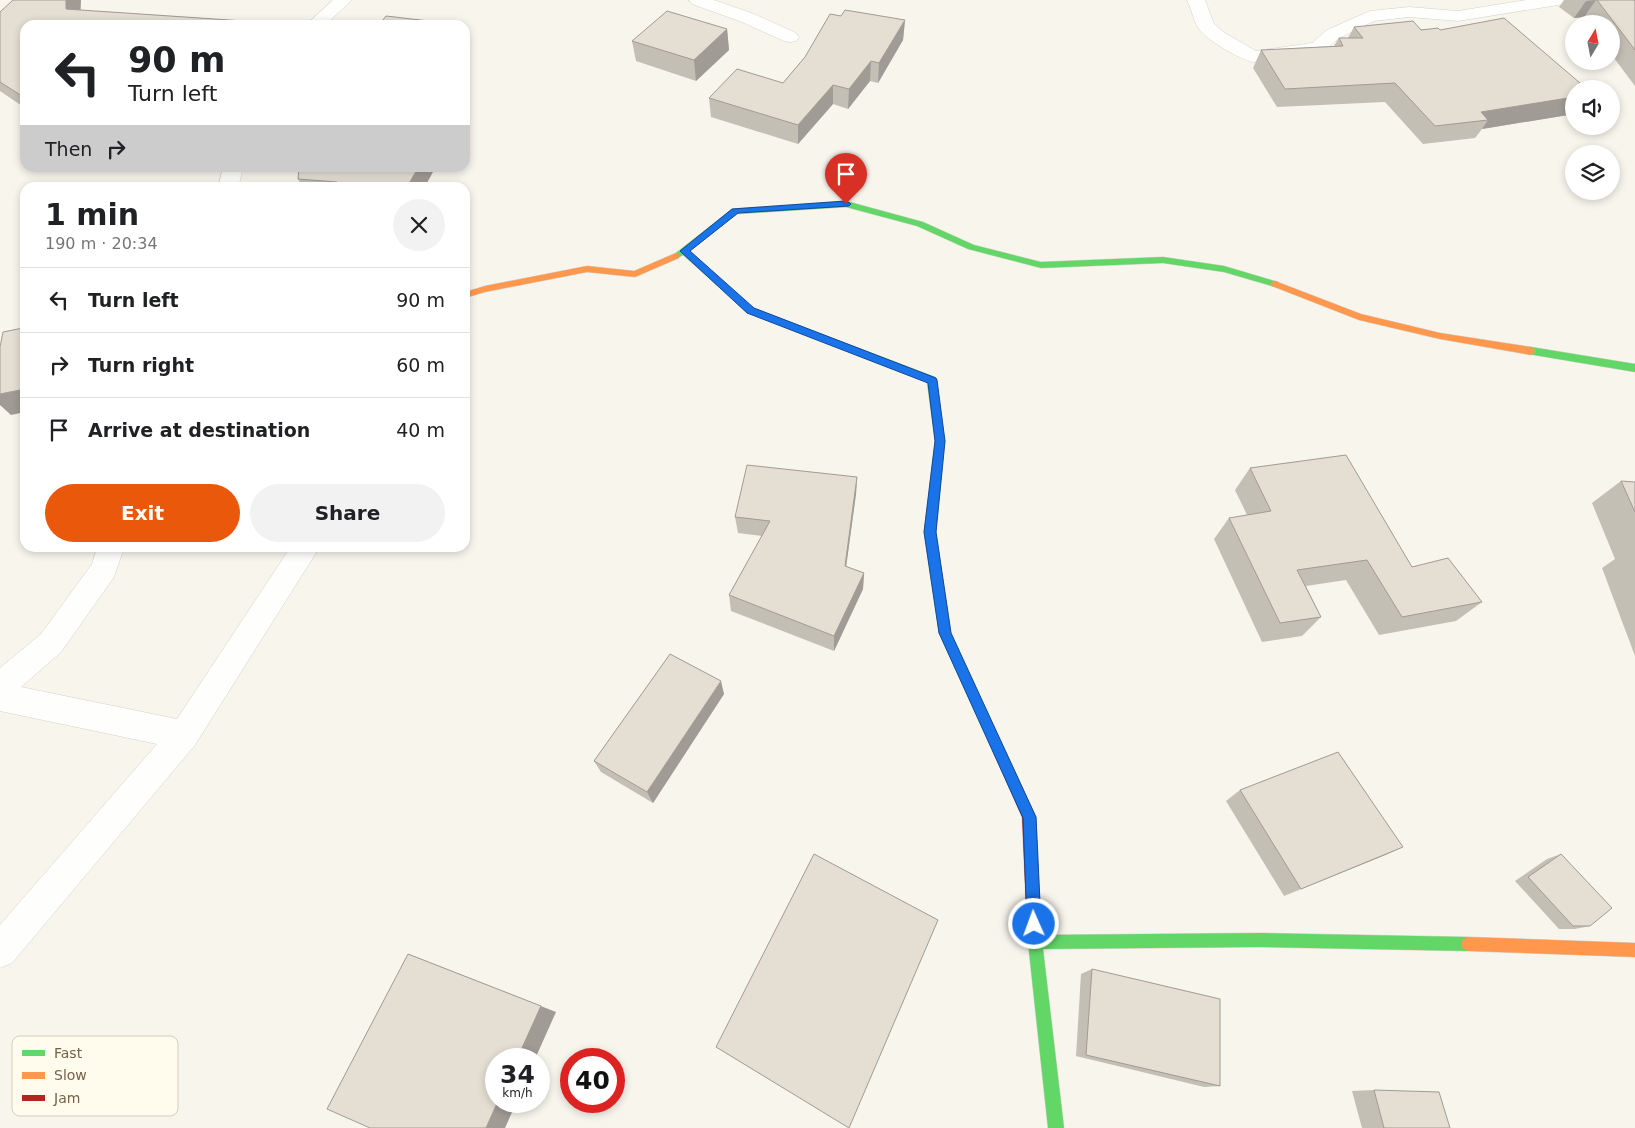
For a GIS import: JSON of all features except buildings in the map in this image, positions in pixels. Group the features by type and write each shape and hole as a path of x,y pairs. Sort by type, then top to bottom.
{"street":[{"path":"321,20 343,0"},
{"path":"698,0 748,18 790,37"},
{"path":"1196,0 1206,26 1252,57 1317,48 1333,34 1370,16 1409,12 1458,16 1558,0"},
{"path":"470,294 587,269 635,274 665,262 684,251 735,211 846,204 920,224 972,246 1041,265 1163,260 1224,269 1290,288 1359,317 1440,336 1635,368"},
{"path":"684,251 750,310 932,380 940,441 930,532 945,633 1030,817 1035,942 1056,1128"},
{"path":"0,686 51,642 104,570 111,552"},
{"path":"0,951 184,735 302,552"},
{"path":"0,697 184,735"},
{"path":"1035,942 1183,939 1461,943 1635,950"}],"traffic: fast":[{"path":"676,256 735,211 846,204 920,224 971,247 1041,265 1163,260 1224,269 1275,284"},
{"path":"684,251 750,310 932,380 940,441 930,532 945,633 985,720"},
{"path":"1531,351 1635,368"},
{"path":"1033,907 1035,942 1056,1128"},
{"path":"1035,942 1260,940 1468,944"}],"traffic: slow":[{"path":"470,294 587,269 635,274 676,256"},
{"path":"1275,284 1359,317 1440,336 1531,351"},
{"path":"1468,944 1635,950"}],"traffic: jam":[{"path":"985,720 1029,817 1033,907"}],"route":[{"path":"846,204 735,211 709,229 684,251 750,310 932,380 940,441 930,532 945,633 1030,817 1034,924"}]}
